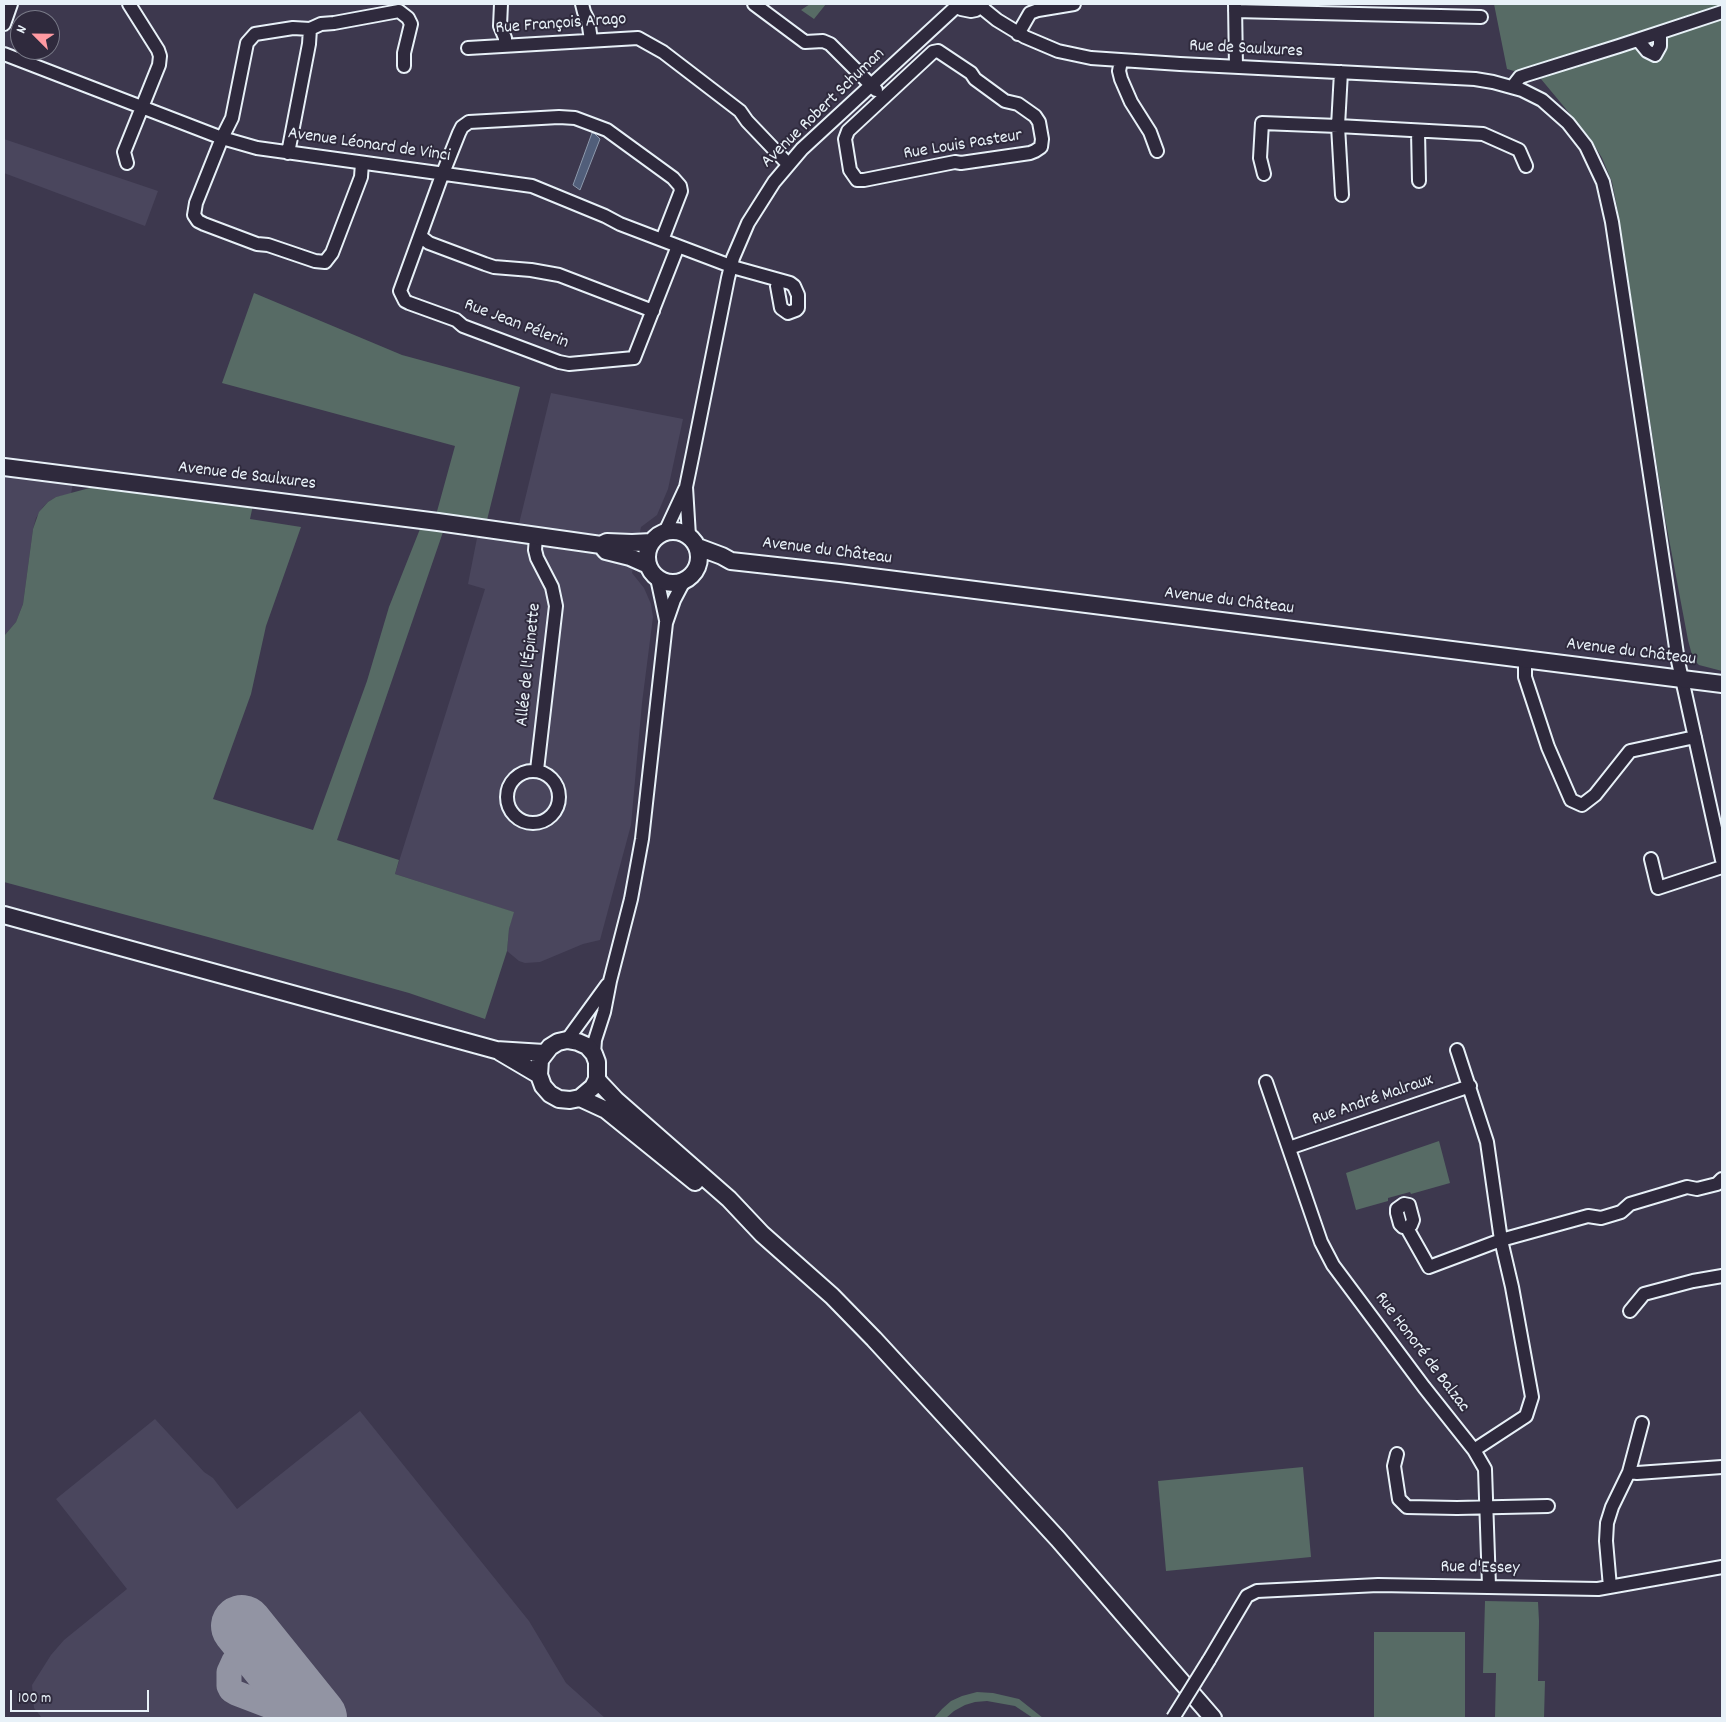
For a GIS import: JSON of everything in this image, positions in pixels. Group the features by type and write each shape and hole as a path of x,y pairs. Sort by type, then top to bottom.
{"main road":[{"name":"Avenue de Saulxures","path":"4,467 536,537"},
{"path":"536,537 601,545 607,542 632,543 658,537 673,530 682,532 694,541 700,556 699,564 689,577 673,584 630,556 606,551 601,545"},
{"path":"653,572 647,557 658,537"},
{"name":"Avenue du Château","path":"694,541 730,561 821,570 1722,684"},
{"name":"Avenue du Château","path":"689,577 711,566 720,566 730,561"},
{"path":"4,914 496,1050 544,1053"},
{"path":"567,1040 587,1046 594,1054 598,1070 594,1087 580,1098 570,1100 559,1099 554,1096 543,1086 539,1075 539,1068 544,1053 558,1042 567,1040"},
{"path":"496,1050 539,1075"},
{"path":"597,1079 616,1100 729,1199 762,1234"},
{"path":"580,1098 606,1110 724,1206 762,1234 832,1296 916,1383 1071,1553 1213,1718"}],"street":[{"path":"4,24 12,4"},
{"path":"127,164 124,152 159,64 160,56 129,4"},
{"path":"501,4 500,26 505,38 505,46"},
{"path":"582,4 588,20 591,40"},
{"path":"754,4 805,42 823,41 830,44 883,98"},
{"path":"1018,34 1030,13 1051,6 1074,4"},
{"path":"958,5 961,9 971,11 982,5"},
{"name":"Avenue Robert Schuman","path":"658,537 686,487 731,266 740,240 757,208 788,164 958,5"},
{"name":"Rue de Saulxures","path":"982,5 997,20 1018,34 1058,51 1091,58 1475,79 1517,88 1542,100 1568,122 1586,146 1603,182 1612,222 1677,652 1722,860"},
{"path":"1236,67 1235,7 1481,17"},
{"path":"362,163 361,177 332,253 325,262 315,261 268,244 258,244 204,224 198,221 194,210 222,138 232,118 247,42 250,37 255,34 293,28 310,29 321,24 399,12 408,18 411,24 404,53 404,66"},
{"path":"1517,88 1518,78 1526,74 1722,12"},
{"path":"288,153 309,44 310,29"},
{"path":"1638,40 1647,51 1655,55 1660,46 1660,33"},
{"name":"Rue François Arago","path":"468,48 591,40 638,38 645,40 740,110 747,121 788,164"},
{"name":"Rue Louis Pasteur","path":"933,52 941,52 1004,100 1018,104 1035,116 1039,122 1042,143 1039,149 1030,153 961,163 955,162 856,180 850,170 846,135 883,98 933,52"},
{"name":"Avenue Léonard de Vinci","path":"4,54 222,138 258,148 532,186 606,216 620,224 731,266 780,281"},
{"path":"1121,61 1119,71 1121,79 1131,102 1150,132 1157,151"},
{"path":"1341,72 1338,126 1342,196"},
{"name":"Rue Jean Pélerin","path":"662,240 681,190 680,186 673,178 607,130 587,122 567,118 469,122 462,127 400,291 405,301 456,320 463,326 559,362 569,364 634,358 678,246"},
{"path":"1264,174 1260,158 1262,124 1483,134 1519,150 1526,166"},
{"path":"1418,131 1419,182"},
{"path":"420,236 429,243 484,264 494,267 531,270 559,275 653,311"},
{"name":"Avenue Robert Schuman","path":"686,487 694,541"},
{"name":"Allée de l'Épinette","path":"536,537 535,550 537,558 552,587 556,606 536,770"},
{"path":"653,572 666,623"},
{"path":"594,1054 595,1040 604,1012 631,899 642,840 666,623 674,600 689,577"},
{"path":"1524,659 1524,677 1548,747 1571,800 1582,805 1595,795 1630,751 1695,737"},
{"path":"529,770 536,770 550,776 558,787 560,794 557,808 553,814 548,819 534,823 527,822 514,815 510,809 507,795 508,788 516,776 529,770"},
{"path":"1651,859 1658,888 1722,867"},
{"path":"567,1040 610,981"},
{"path":"1457,1050 1487,1142 1501,1240 1512,1287 1532,1397 1526,1416 1474,1450"},
{"name":"Rue Honoré de Balzac","path":"1266,1082 1322,1242 1333,1266 1474,1450 1485,1469 1489,1586"},
{"name":"Rue André Malraux","path":"1289,1148 1470,1086"},
{"path":"1407,1228 1428,1267 1501,1240 1588,1216 1601,1218 1621,1212 1630,1204 1687,1187 1704,1188 1717,1184 1722,1179"},
{"path":"1630,1312 1644,1294 1693,1280 1722,1276"},
{"path":"1610,1587 1606,1523 1628,1472 1642,1423"},
{"path":"1397,1454 1394,1466 1399,1500 1407,1507 1487,1508 1548,1506"},
{"path":"1628,1472 1722,1467"},
{"name":"Rue d'Essey","path":"1173,1718 1247,1596 1257,1591 1378,1585 1598,1589 1722,1567"}],"shaded area":[{"path":"4,139 158,191 145,226 4,173"},
{"path":"551,393 683,419 668,489 657,515 641,527 632,573 644,588 651,604 653,617 642,703 631,825 600,940 583,944 540,962 525,963 519,961 507,951 513,912 395,874 485,589 468,584 477,538 483,538 483,534 515,540"},
{"path":"4,462 75,471 71,494 56,497 48,502 36,518 23,604 16,622 4,636"},
{"path":"360,1411 529,1621 566,1683 605,1718 42,1718 34,1708 32,1685 51,1655 64,1640 127,1589 56,1499 155,1419 204,1472 213,1478 237,1509"}],"green space":[{"path":"810,4 826,4 814,19 801,10"},
{"path":"1494,4 1722,4 1722,671 1699,665 1693,659 1688,640 1665,518 1612,182 1602,158 1590,138 1541,79 1507,69"},
{"path":"254,293 402,355 520,387 487,520 436,515 455,446 222,383"},
{"path":"97,486 253,505 250,519 301,527 266,626 251,694 213,799 313,830 367,681 389,607 420,529 443,532 337,840 399,860 395,874 514,912 509,929 507,951 485,1019 409,993 4,882 4,636 16,622 23,604 33,529 39,512 48,502 56,497"},
{"path":"1439,1141 1450,1183 1411,1194 1410,1192 1388,1198 1388,1201 1356,1210 1346,1173"},
{"path":"1303,1467 1311,1557 1166,1571 1158,1481"},
{"path":"1485,1601 1538,1602 1538,1681 1545,1681 1544,1718 1495,1718 1496,1673 1483,1673"},
{"path":"1374,1632 1465,1632 1465,1718 1374,1718"},
{"path":"977,1692 993,1693 1019,1699 1043,1718 1033,1718 1015,1706 987,1701 965,1705 946,1718 934,1718 951,1701"}],"water":[{"path":"592,133 600,139 580,190 573,185"}],"taxiway":[{"path":"289,1685 284,1664 275,1654 264,1649 252,1649 242,1653 234,1661 229,1672 229,1686 231,1690 301,1718"}],"runway":[{"path":"242,1626 316,1718"}]}
